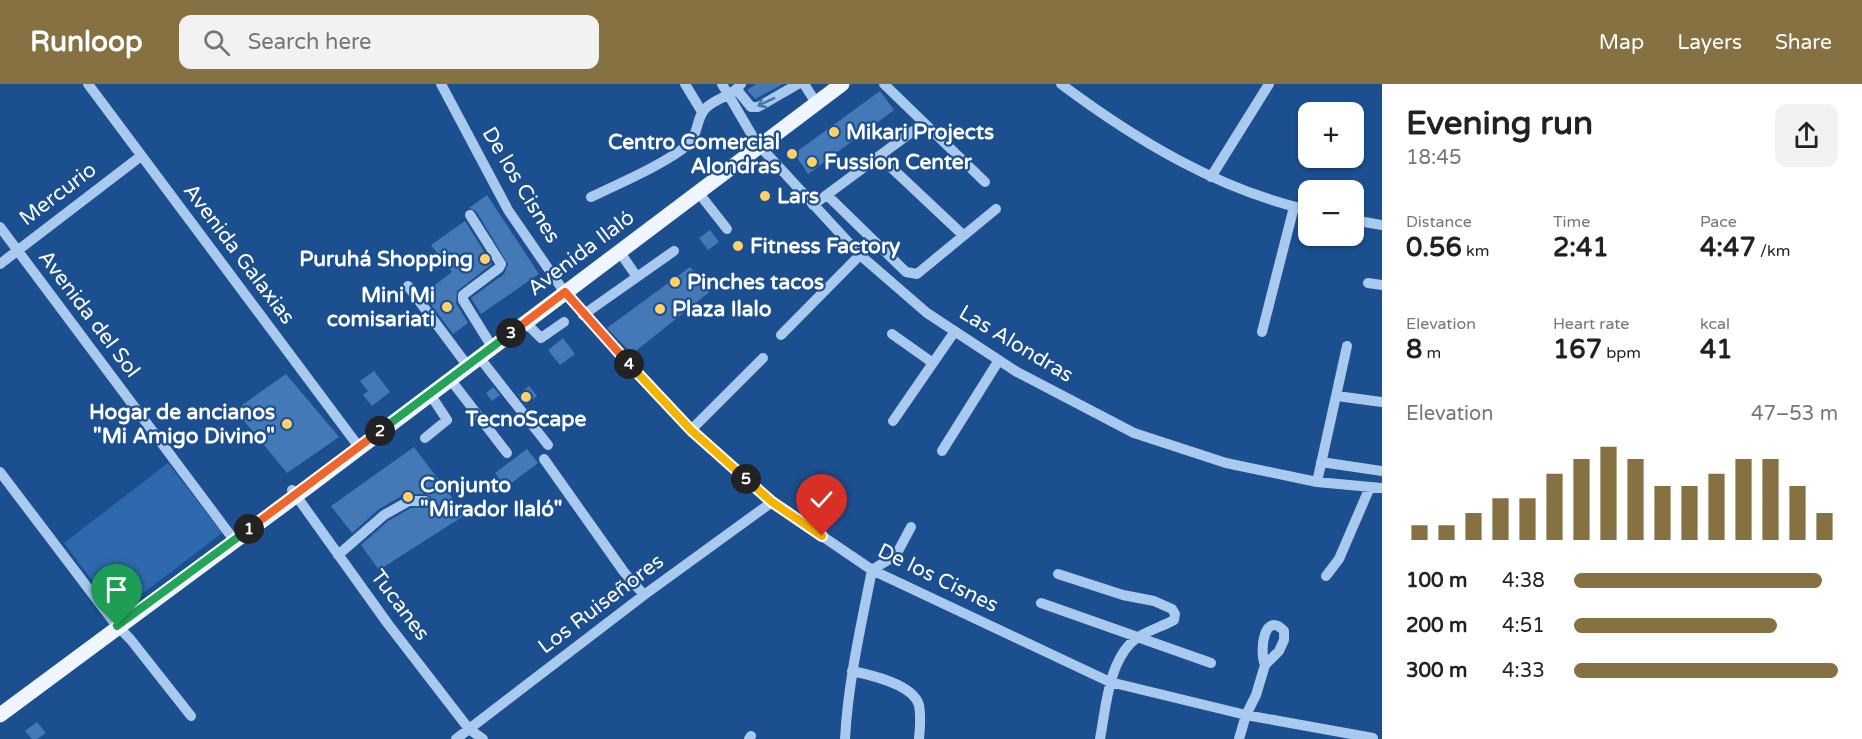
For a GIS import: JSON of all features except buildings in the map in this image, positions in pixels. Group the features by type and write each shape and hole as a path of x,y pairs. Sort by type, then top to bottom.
{"main road":[{"name":"Avenida Ilaló","path":"357,445 450,379 489,342 619,251 698,192 832,84"},
{"name":"Avenida Ilaló","path":"0,715 116,624 842,84"},
{"name":"Avenida Ilaló","path":"0,705 116,624"}],"street":[{"name":"Avenida Galaxias","path":"88,84 357,445"},
{"name":"De los Cisnes","path":"441,84 508,210 563,290 583,315 691,430 772,502 872,570 1110,682 1317,734 1373,738"},
{"path":"685,84 702,112"},
{"name":"Las Alondras","path":"722,84 736,90 758,145 860,255 927,313 1017,372 1134,433 1226,463 1317,482 1382,488"},
{"path":"591,198 651,167 689,143 694,137 702,112 707,106 736,90 751,107 758,107 798,84"},
{"path":"804,84 813,98"},
{"path":"884,84 985,182"},
{"path":"1062,84 1162,152 1211,177 1253,194 1298,208"},
{"path":"1211,177 1269,84"},
{"path":"813,205 913,131"},
{"name":"Mercurio","path":"0,264 141,156"},
{"path":"879,156 963,235"},
{"path":"698,192 727,229"},
{"path":"827,195 906,272 911,274 916,274 996,209"},
{"path":"1262,332 1294,207"},
{"path":"470,215 501,264 499,268 463,295 463,300 489,342"},
{"path":"1364,222 1382,225"},
{"name":"Avenida del Sol","path":"0,227 232,538"},
{"path":"583,315 674,250"},
{"path":"619,251 637,277"},
{"path":"781,335 860,255"},
{"path":"1368,283 1382,285"},
{"path":"408,286 548,445"},
{"path":"525,322 541,339 564,322"},
{"path":"893,421 955,331"},
{"path":"892,334 933,363"},
{"path":"1317,482 1347,346"},
{"path":"691,430 763,358"},
{"path":"942,451 999,360"},
{"path":"450,379 507,453"},
{"path":"425,438 447,420 430,394"},
{"path":"1337,396 1382,402"},
{"path":"543,459 624,572 644,595"},
{"path":"1321,462 1382,471"},
{"path":"0,472 116,624 191,716"},
{"path":"1326,576 1339,559 1370,488"},
{"name":"Tucanes","path":"293,492 388,624 469,729 483,739"},
{"path":"338,555 384,515 409,501 425,501"},
{"name":"Los Ruiseñores","path":"456,739 644,595 772,502"},
{"path":"844,739 852,671 872,570 896,555 911,527"},
{"path":"1058,574 1123,595 1154,602 1172,609 1175,614 1174,620 1139,636 1129,644 1110,682 1100,739"},
{"path":"1041,603 1211,663"},
{"path":"1239,739 1265,665"},
{"path":"852,671 877,676 909,692 919,704 919,739"},
{"path":"1373,738 1382,728"}],"shaded area":[{"path":"168,463 222,533 117,613 64,543"}],"place":[{"name":"Mikari Projects","path":"834,132"},
{"name":"Centro Comercial Alondras","path":"792,154"},
{"name":"Fussion Center","path":"812,162"},
{"name":"Lars","path":"765,196"},
{"name":"Fitness Factory","path":"738,246"},
{"name":"Puruhá Shopping","path":"485,259"},
{"name":"Pinches tacos","path":"675,282"},
{"name":"Mini Mi comisariati","path":"447,307"},
{"name":"Plaza Ilalo","path":"660,309"},
{"name":"TecnoScape","path":"526,397"},
{"name":"Hogar de ancianos \"Mi Amigo Divino\"","path":"287,424"},
{"name":"Conjunto \"Mirador Ilaló\"","path":"408,497"}],"route":[{"path":"117,626 313,483 565,292 583,315 691,430 772,502 822,536"}]}
